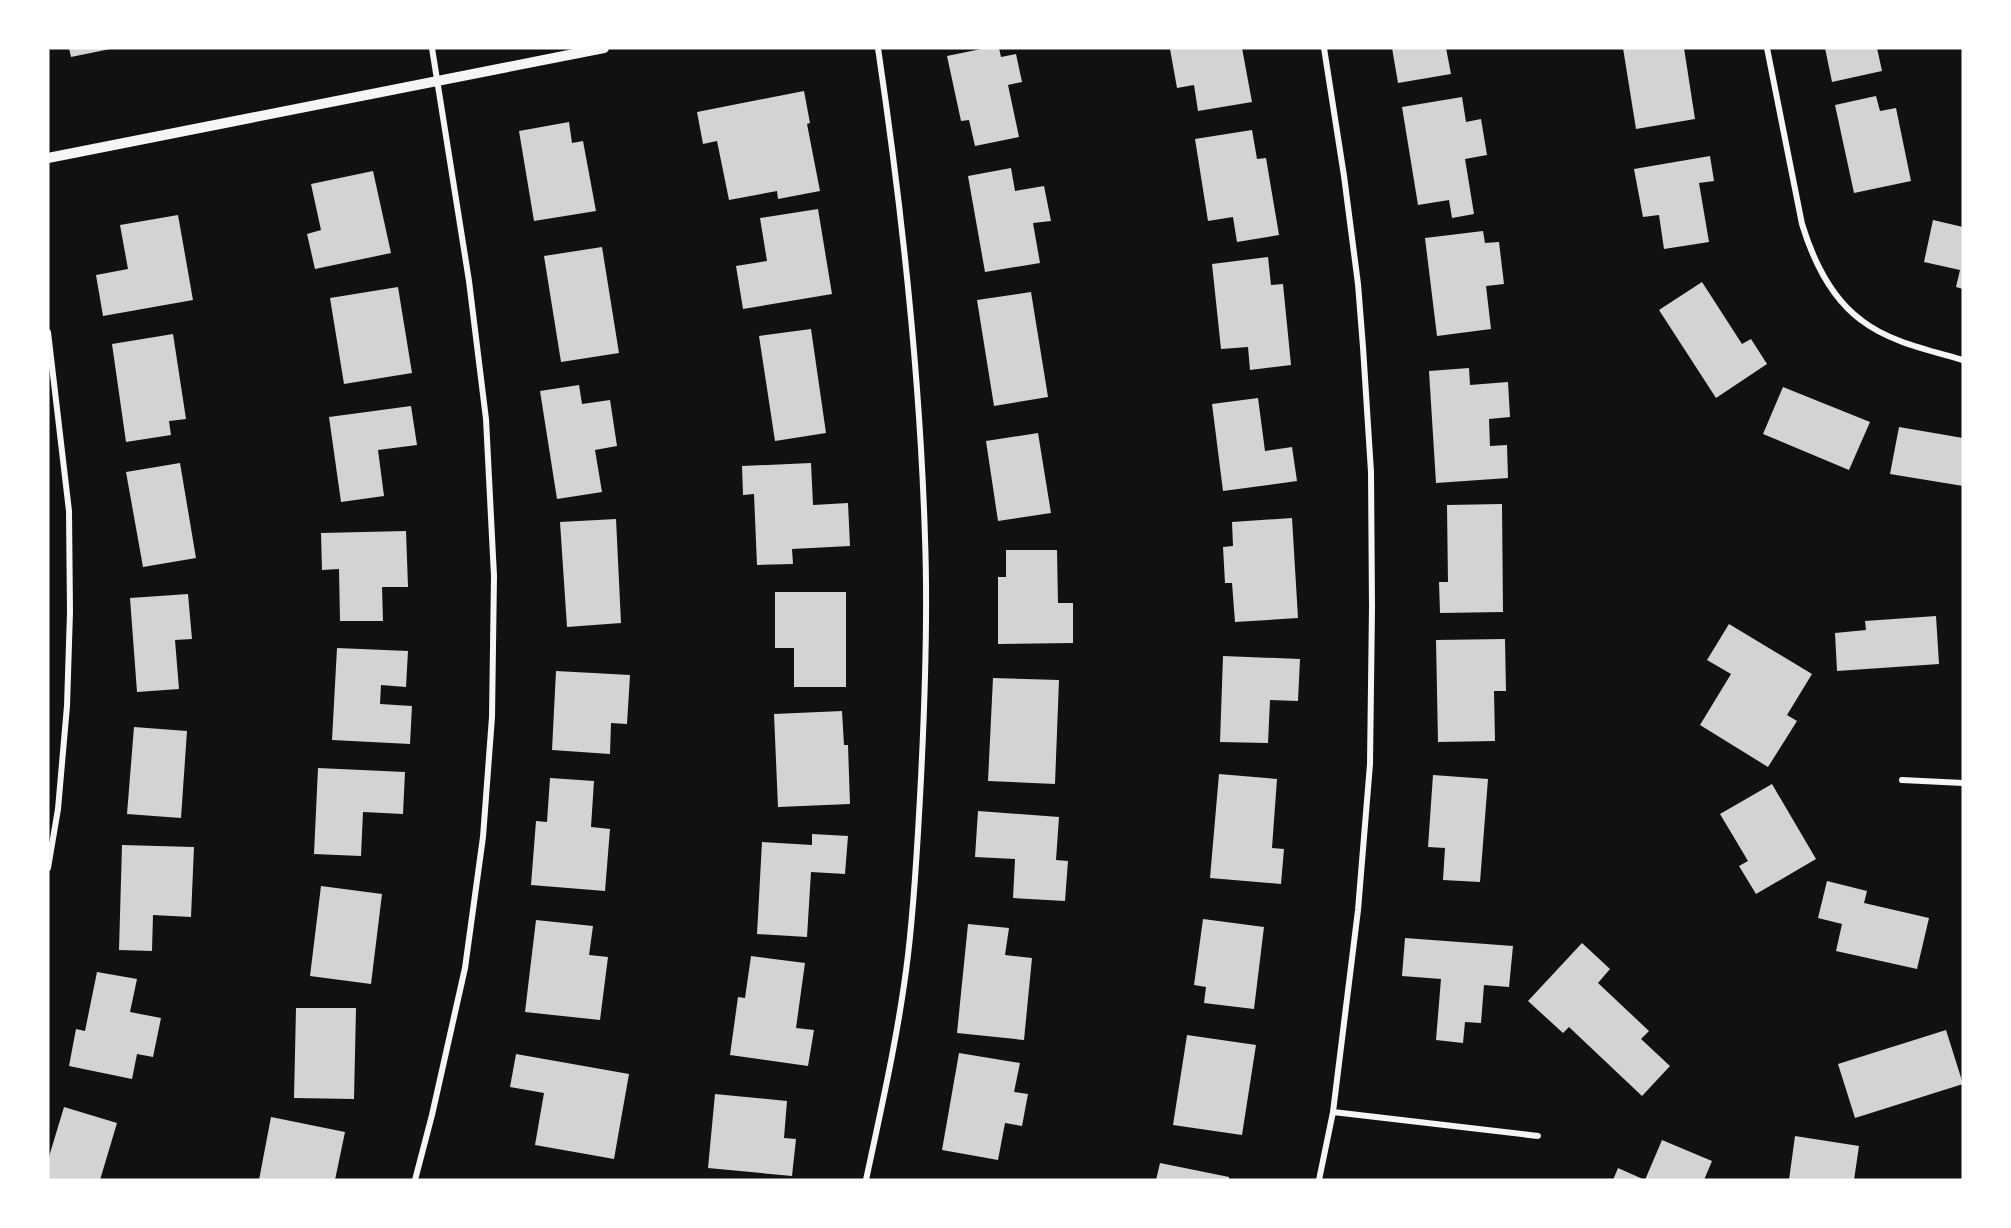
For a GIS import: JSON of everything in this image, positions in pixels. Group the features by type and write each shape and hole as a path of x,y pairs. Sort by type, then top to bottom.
{"street":[{"path":"415,1180 465,968 483,837 492,717 494,576 486,419 469,281 432,48"},
{"path":"48,158 604,48"},
{"path":"866,1180 894,1050 908,954 918,836 926,672 925,539 916,360 904,244 878,48"},
{"path":"1319,1180 1333,1112 1358,910 1370,765 1372,607 1371,472 1358,284 1324,48"},
{"path":"1767,48 1796,197 1808,242 1822,275 1849,310 1874,329 1917,346 1963,360"},
{"path":"48,332 69,511 70,612 67,706 59,797 48,868"},
{"path":"1902,780 1963,783"},
{"path":"1333,1112 1538,1136"}],"building":[{"path":"69,48 110,48 110,49 71,57"},
{"path":"986,48 999,48 1001,57 1016,54 1022,82 1008,85 1019,137 975,146 969,120 961,121 947,56"},
{"path":"1242,48 1252,102 1198,111 1194,85 1177,88 1170,49"},
{"path":"1392,48 1446,48 1451,74 1398,83"},
{"path":"1623,48 1684,48 1695,119 1636,129"},
{"path":"1825,48 1877,48 1882,71 1832,82"},
{"path":"804,91 810,123 807,124 820,191 778,199 777,191 729,200 717,141 703,144 697,112"},
{"path":"1876,96 1880,111 1896,108 1911,181 1854,193 1835,105"},
{"path":"1462,97 1466,122 1481,119 1487,155 1465,159 1474,214 1452,218 1449,200 1418,205 1402,107"},
{"path":"569,122 572,143 583,141 596,211 534,221 519,131"},
{"path":"1252,130 1257,159 1266,158 1279,235 1237,242 1233,217 1208,221 1195,139"},
{"path":"1710,156 1714,181 1699,183 1709,242 1664,249 1659,215 1643,217 1634,169"},
{"path":"1011,168 1015,191 1044,186 1051,221 1033,223 1040,263 985,272 968,176"},
{"path":"373,171 391,253 315,269 307,234 321,230 311,184"},
{"path":"818,209 832,294 743,309 736,266 767,261 760,218"},
{"path":"178,215 193,300 103,316 96,275 128,269 120,225"},
{"path":"1933,220 1963,227 1963,289 1956,287 1960,270 1924,262"},
{"path":"1483,231 1485,243 1499,242 1504,284 1486,286 1491,329 1437,336 1425,238"},
{"path":"602,247 619,353 561,362 544,256"},
{"path":"1268,257 1271,285 1283,284 1291,365 1250,370 1248,347 1221,349 1212,264"},
{"path":"1702,282 1742,344 1751,339 1767,364 1716,398 1659,310"},
{"path":"398,287 412,373 344,384 330,298"},
{"path":"1031,292 1048,397 994,406 977,300"},
{"path":"811,329 826,433 775,441 759,336"},
{"path":"173,334 186,419 169,421 171,435 126,442 112,344"},
{"path":"1469,368 1470,385 1508,382 1510,417 1489,419 1490,446 1507,445 1508,478 1436,483 1429,371"},
{"path":"579,385 582,404 610,400 617,446 595,450 602,492 557,499 540,391"},
{"path":"1783,387 1870,422 1849,470 1763,434"},
{"path":"1258,398 1265,451 1292,447 1297,481 1223,491 1212,404"},
{"path":"411,406 417,445 378,450 384,496 341,502 329,417"},
{"path":"1899,427 1963,438 1963,486 1890,474"},
{"path":"1038,433 1051,513 998,521 986,441"},
{"path":"180,463 196,558 143,567 126,472"},
{"path":"811,463 813,505 848,503 850,546 792,549 793,564 757,565 754,494 743,495 742,466"},
{"path":"1502,504 1503,612 1440,613 1439,582 1448,582 1447,505"},
{"path":"1292,518 1298,618 1235,622 1232,583 1225,583 1223,547 1233,546 1232,522"},
{"path":"616,519 621,623 567,627 560,522"},
{"path":"406,531 408,587 382,587 383,621 340,621 339,569 322,570 321,533"},
{"path":"1006,550 1057,550 1058,603 1073,603 1073,643 998,644 998,577 1006,577"},
{"path":"775,592 846,592 846,687 794,687 794,648 775,648"},
{"path":"188,594 192,639 175,640 179,689 137,692 130,598"},
{"path":"1936,616 1939,664 1837,671 1835,633 1866,630 1865,621"},
{"path":"1729,624 1812,674 1787,715 1797,721 1768,767 1700,725 1731,674 1707,660"},
{"path":"1505,639 1506,691 1494,691 1495,741 1438,742 1436,640"},
{"path":"337,648 408,651 406,687 381,685 380,704 412,706 410,744 332,740"},
{"path":"1223,656 1300,659 1298,701 1270,700 1268,743 1220,742"},
{"path":"556,671 630,675 627,724 611,723 610,754 552,750"},
{"path":"993,678 1059,680 1055,784 988,781"},
{"path":"842,711 844,745 848,745 850,804 778,807 774,714"},
{"path":"134,727 187,731 181,818 127,814"},
{"path":"318,768 405,772 403,814 363,812 361,856 314,854"},
{"path":"1219,774 1277,779 1272,848 1284,849 1281,884 1210,878"},
{"path":"1433,775 1488,779 1480,882 1443,880 1445,848 1428,847"},
{"path":"550,778 594,781 591,827 610,829 605,891 531,885 536,821 547,822"},
{"path":"1772,784 1816,859 1756,894 1739,866 1748,861 1720,814"},
{"path":"978,811 1059,817 1056,860 1068,861 1065,901 1013,898 1015,859 975,857"},
{"path":"812,834 848,836 845,874 811,872 807,937 757,934 762,842 812,845"},
{"path":"122,845 194,847 191,917 153,915 152,951 119,950"},
{"path":"1827,881 1867,891 1864,903 1929,918 1917,969 1836,951 1842,924 1818,918"},
{"path":"321,886 382,894 371,984 310,976"},
{"path":"1203,919 1264,927 1254,1009 1204,1003 1206,987 1194,985"},
{"path":"536,920 593,926 589,955 608,957 600,1020 525,1012"},
{"path":"968,924 1009,928 1005,955 1032,958 1024,1040 957,1033"},
{"path":"1405,938 1513,946 1509,987 1484,985 1481,1023 1465,1022 1463,1043 1436,1040 1441,979 1402,976"},
{"path":"1582,943 1610,969 1598,983 1649,1031 1641,1039 1670,1066 1642,1096 1569,1027 1563,1033 1528,1001"},
{"path":"751,956 805,963 796,1028 814,1030 808,1066 730,1055 738,997 745,998"},
{"path":"97,972 137,979 130,1012 161,1018 153,1057 137,1054 132,1079 69,1066 76,1029 85,1031"},
{"path":"296,1008 356,1008 354,1099 294,1098"},
{"path":"1946,1030 1963,1084 1855,1118 1838,1064"},
{"path":"1187,1035 1256,1045 1242,1135 1173,1125"},
{"path":"959,1053 1020,1063 1014,1092 1028,1094 1022,1126 1005,1123 998,1160 942,1150"},
{"path":"516,1054 629,1074 614,1159 535,1145 544,1093 510,1087"},
{"path":"715,1094 787,1101 784,1138 796,1139 792,1176 708,1168"},
{"path":"64,1107 117,1123 100,1180 48,1180 48,1160"},
{"path":"271,1117 345,1132 335,1180 259,1180"},
{"path":"1795,1136 1859,1146 1854,1180 1789,1180"},
{"path":"1662,1140 1712,1161 1704,1180 1645,1180"},
{"path":"1160,1163 1229,1177 1229,1180 1156,1180"},
{"path":"1618,1168 1645,1180 1613,1180"}]}
